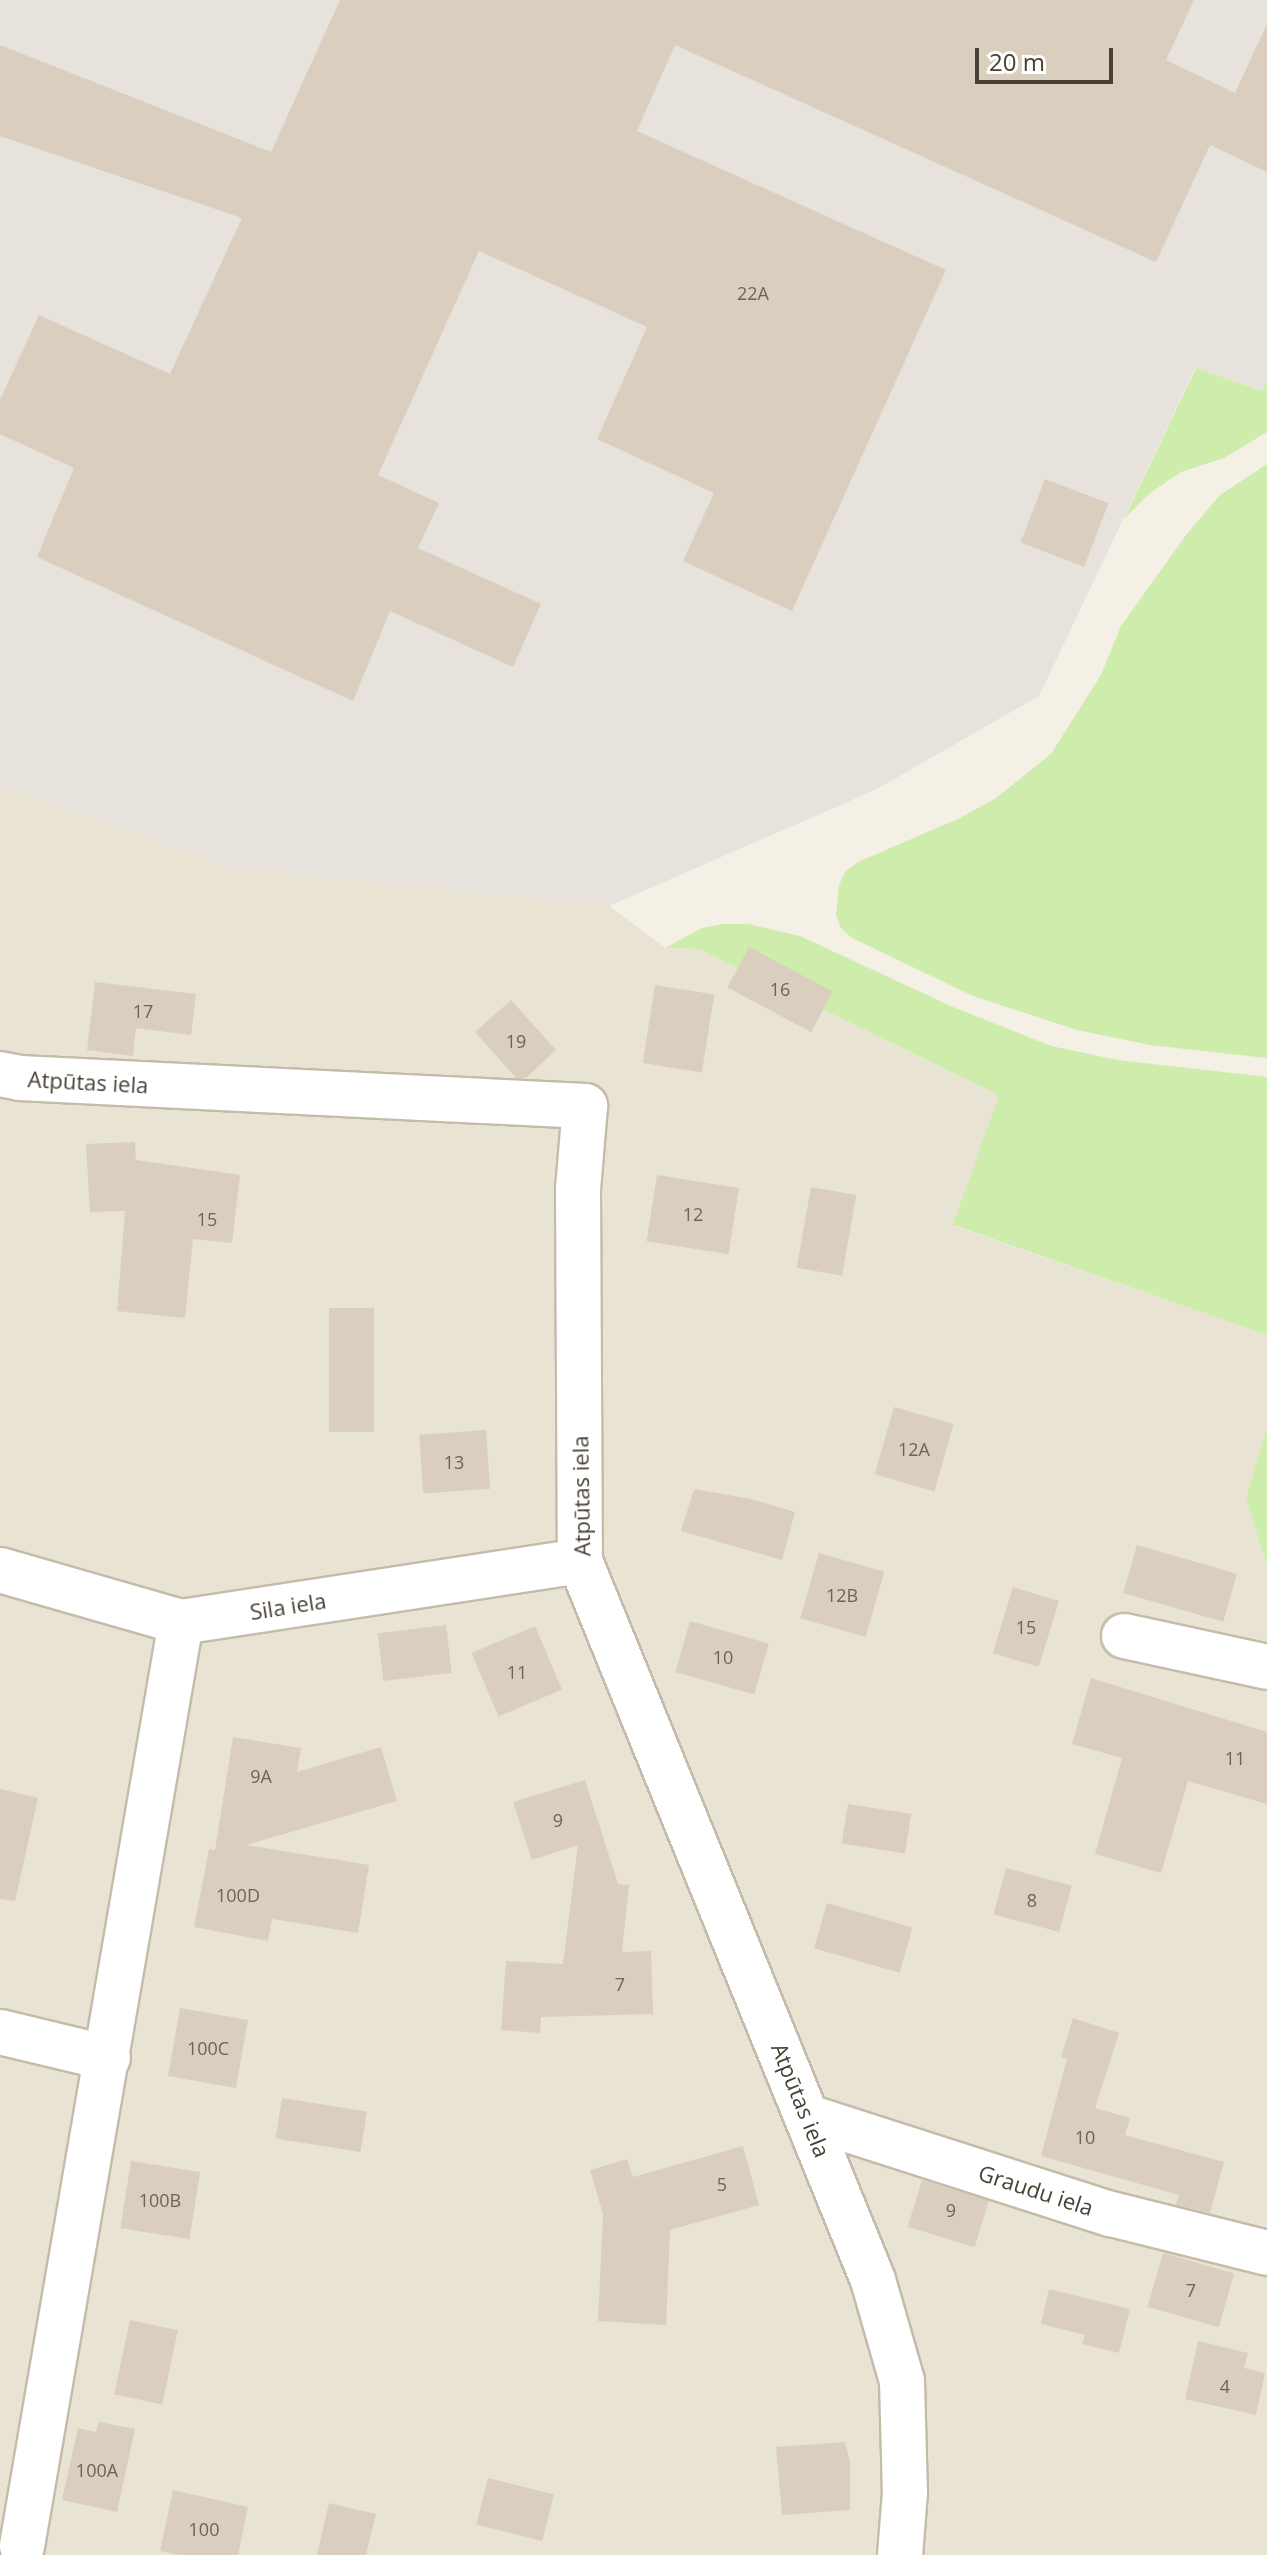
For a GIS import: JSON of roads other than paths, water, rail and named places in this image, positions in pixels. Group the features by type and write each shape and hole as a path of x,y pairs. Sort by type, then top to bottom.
{"street":[{"name":"Atpūtas iela","path":"0,1074 20,1078 585,1106 578,1189 580,1561 873,2280 902,2381 905,2492 900,2555"},
{"name":"Sila iela","path":"0,1570 181,1622 580,1561"},
{"path":"23,2548 181,1622"},
{"path":"1124,1636 1267,1667"},
{"path":"0,2032 108,2058"},
{"name":"Graudu iela","path":"808,2117 1111,2214 1267,2253"}]}
